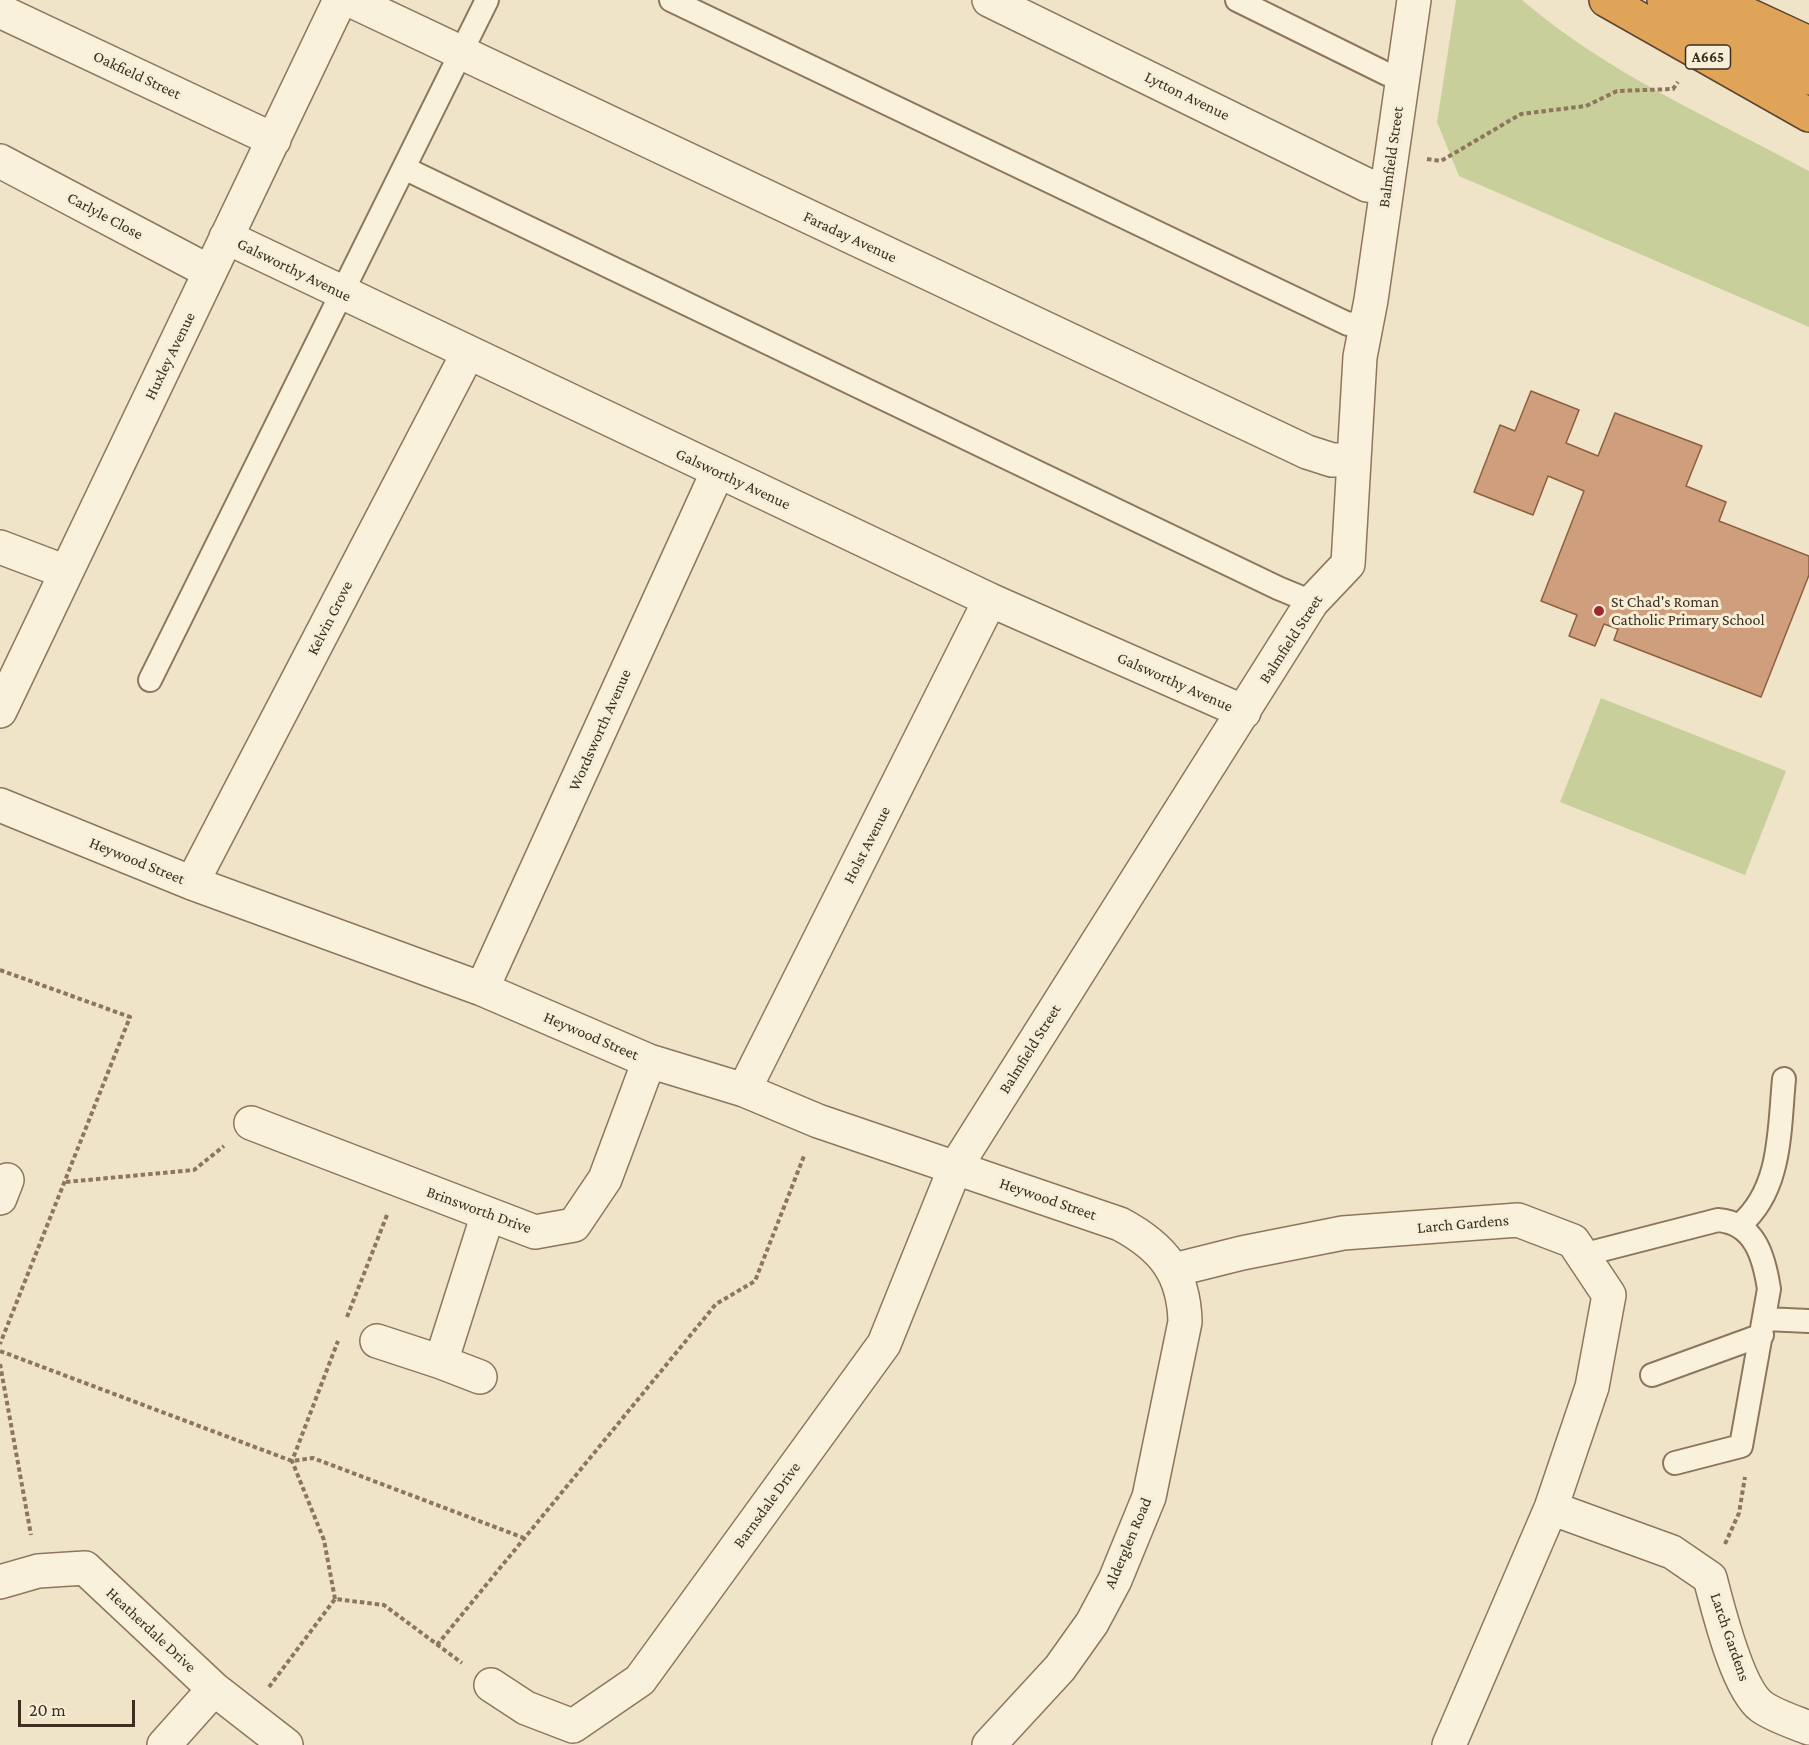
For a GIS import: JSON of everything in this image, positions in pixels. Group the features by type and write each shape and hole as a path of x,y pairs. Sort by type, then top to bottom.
{"highway":[{"name":"A665","path":"1606,0 1809,115"},
{"path":"1664,0 1809,78"},
{"path":"1716,0 1809,43"}],"street":[{"name":"Huxley Avenue","path":"0,711 340,0"},
{"name":"Faraday Avenue","path":"350,0 460,54 1307,452 1332,460 1354,460"},
{"name":"Lytton Avenue","path":"989,0 1367,184 1386,188"},
{"name":"Balmfield Street","path":"955,1168 1312,602 1348,564 1360,357 1371,300 1414,0"},
{"name":"Oakfield Street","path":"0,11 274,140"},
{"name":"Carlyle Close","path":"0,161 210,272"},
{"name":"Galsworthy Avenue","path":"226,237 990,600 1244,712"},
{"name":"Kelvin Grove","path":"192,883 468,353"},
{"name":"Wordsworth Avenue","path":"482,989 718,471"},
{"path":"0,547 66,572"},
{"name":"Holst Avenue","path":"744,1090 990,600"},
{"name":"Heywood Street","path":"0,805 192,883 482,989 649,1061 744,1090 818,1121 1120,1224 1155,1247 1174,1270"},
{"name":"Brinsworth Drive","path":"251,1123 535,1232 574,1225 605,1179 649,1061"},
{"name":"Barnsdale Drive","path":"491,1685 526,1708 573,1726 640,1680 884,1344 955,1168"},
{"path":"441,1362 488,1214"},
{"name":"Larch Gardens","path":"1174,1270 1242,1253 1343,1233 1518,1220 1573,1241 1610,1295 1592,1387 1551,1508 1449,1745"},
{"name":"Alderglen Road","path":"989,1745 1060,1668 1092,1623 1115,1580 1149,1497 1185,1322 1185,1296 1174,1270"},
{"path":"377,1341 480,1377"},
{"name":"Larch Gardens","path":"1551,1508 1672,1552 1710,1578 1721,1618 1751,1696 1762,1707 1809,1728"},
{"name":"Heatherdale Drive","path":"0,1582 38,1571 85,1568 214,1689 286,1745"},
{"path":"165,1745 214,1689"}],"lane":[{"path":"150,680 487,0"},
{"path":"671,0 1348,324 1365,322"},
{"path":"1236,0 1387,74 1402,76"},
{"path":"404,168 1278,588 1312,602"},
{"path":"1740,1225 1759,1208 1772,1177 1784,1079"},
{"path":"1582,1255 1718,1220 1740,1225 1750,1234 1766,1267 1769,1289 1764,1327 1741,1446 1675,1463"},
{"path":"1652,1375 1764,1327 1809,1321"}],"path":[{"path":"1391,153 1441,161 1521,114 1586,106 1617,92 1673,89"},
{"path":"0,970 130,1017 0,1344"},
{"path":"437,1645 716,1304 755,1281 818,1121"},
{"path":"66,1182 194,1170 251,1123"},
{"path":"0,1351 292,1461 313,1458 524,1538"},
{"path":"0,1364 38,1571"},
{"path":"1710,1578 1739,1513 1748,1462 1741,1446"},
{"path":"248,1715 335,1599 324,1540 292,1461"},
{"path":"335,1599 384,1605 491,1685"}],"green space":[{"path":"1456,0 1522,0 1589,50 1624,72 1809,171 1809,327 1459,176 1437,122"},
{"path":"1601,698 1786,771 1745,875 1560,802"}],"building":[{"path":"1531,391 1579,410 1566,443 1598,456 1615,413 1702,446 1686,486 1726,502 1719,521 1809,556 1809,575 1761,697 1614,640 1618,629 1604,624 1595,646 1569,636 1577,615 1541,601 1584,491 1548,476 1533,515 1474,492 1500,425 1515,431"}],"place":[{"name":"St Chad's Roman Catholic Primary School","path":"1599,611"}]}
